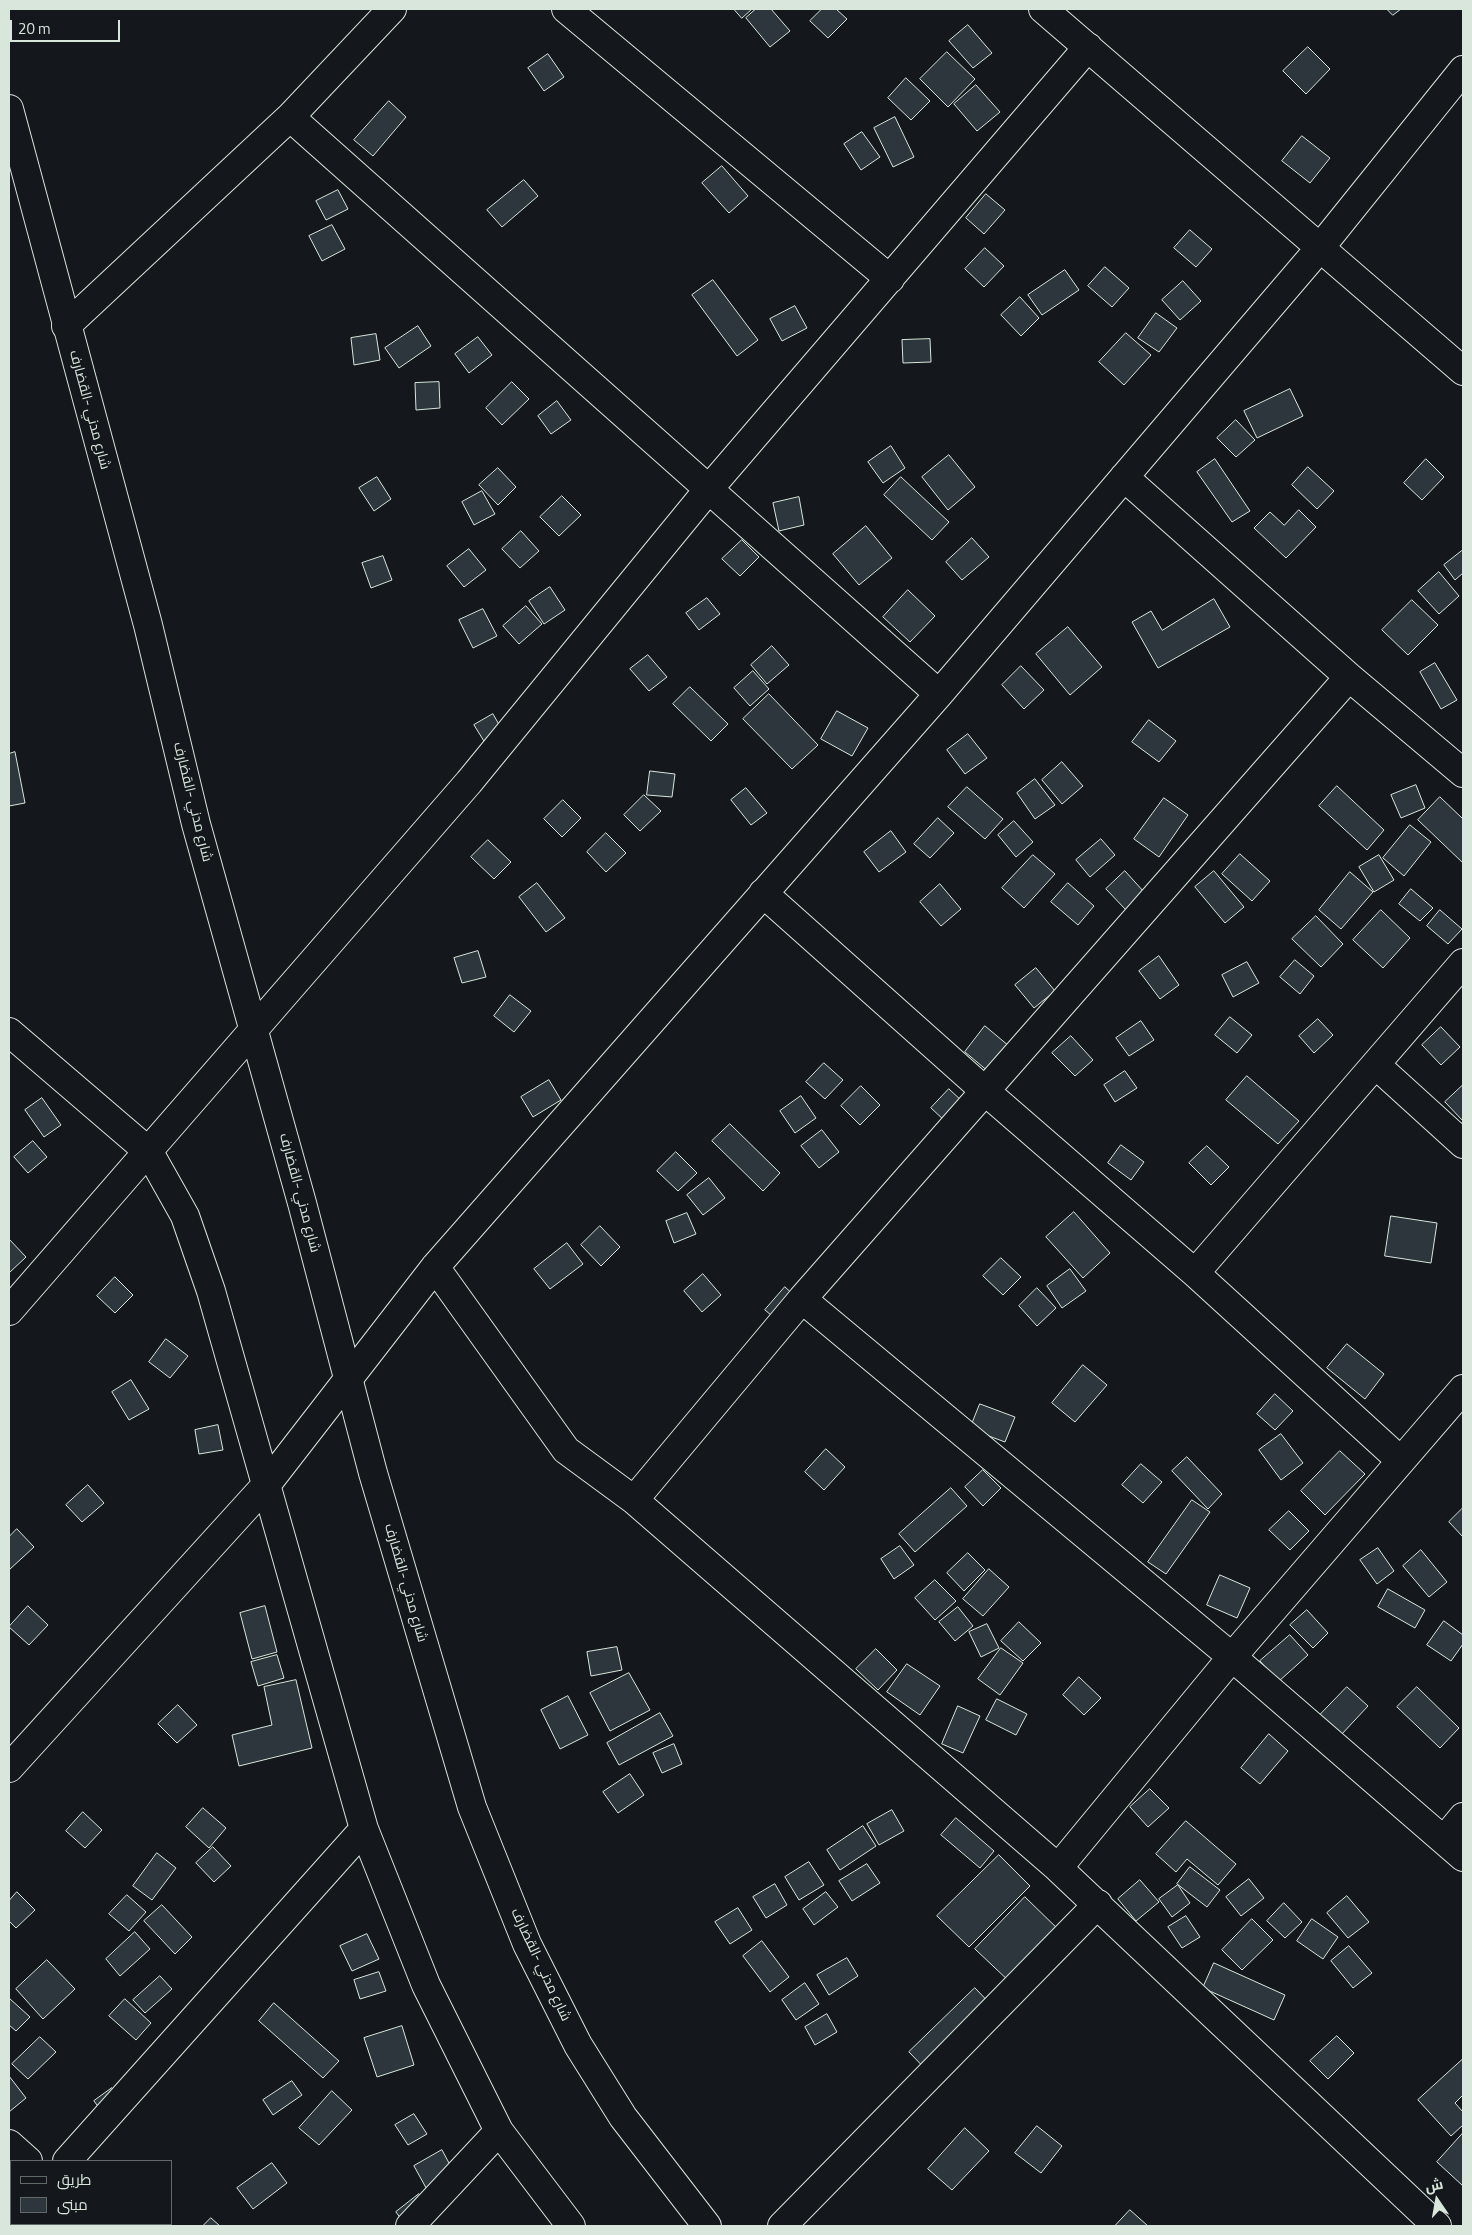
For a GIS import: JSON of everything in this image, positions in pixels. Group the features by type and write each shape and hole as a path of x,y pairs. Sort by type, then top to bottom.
{"main road":[{"path":"66,326 290,117 392,9"},
{"path":"566,9 890,280"},
{"path":"1043,9 1319,249 1463,371"},
{"path":"9,1311 469,782 708,490 1088,47"},
{"path":"9,1768 267,1484 436,1267 939,694 1319,249 1463,70"},
{"name":"شارع مدني -القضارف","path":"9,109 148,625 196,824 254,1030 373,1473 472,1807 527,1944 578,2045 623,2117 707,2226"},
{"path":"290,117 939,694"},
{"path":"1124,477 1349,676 1463,773"},
{"path":"634,1500 802,1299 1349,676"},
{"path":"763,893 985,1091 1195,1273 1401,1461"},
{"path":"1195,1273 1463,964"},
{"path":"9,1032 149,1152 185,1216 212,1291 364,1829 426,1986 499,2132 571,2226"},
{"path":"1376,1065 1463,1144"},
{"path":"436,1267 566,1450 634,1500 1058,1868 1437,2226"},
{"path":"802,1299 1232,1658 1454,1848 1463,1817"},
{"path":"1058,1868 1232,1658 1463,1389"},
{"path":"68,2160 364,1829"},
{"path":"782,2226 1098,1904"},
{"path":"410,2226 499,2132"},
{"path":"9,2144 27,2160"}],"building":[{"path":"734,9 752,9 742,18"},
{"path":"756,9 771,9 790,31 770,47 746,18"},
{"path":"822,9 836,9 847,19 828,38 810,21"},
{"path":"1387,9 1401,9 1393,15"},
{"path":"968,25 992,53 973,68 949,41"},
{"path":"1308,47 1330,69 1306,94 1283,71"},
{"path":"947,52 975,79 948,107 920,79"},
{"path":"548,54 564,77 544,91 528,68"},
{"path":"906,78 930,101 911,120 888,98"},
{"path":"976,85 1000,112 977,131 954,104"},
{"path":"389,101 406,117 373,156 354,140"},
{"path":"895,117 914,157 893,167 874,128"},
{"path":"862,132 880,157 861,170 844,144"},
{"path":"1302,136 1330,158 1310,183 1282,161"},
{"path":"722,166 748,196 729,213 702,183"},
{"path":"524,180 538,196 502,227 487,210"},
{"path":"338,190 348,209 326,220 316,201"},
{"path":"986,194 1005,210 984,234 966,218"},
{"path":"332,225 345,249 322,261 309,236"},
{"path":"1190,230 1212,249 1196,267 1174,248"},
{"path":"985,248 1004,266 984,287 965,269"},
{"path":"1105,267 1129,288 1112,307 1088,286"},
{"path":"1065,270 1079,290 1042,315 1028,295"},
{"path":"713,280 758,340 737,356 692,295"},
{"path":"1183,281 1201,301 1180,320 1162,300"},
{"path":"1020,297 1039,318 1021,336 1001,315"},
{"path":"795,306 807,328 782,341 770,319"},
{"path":"1156,313 1177,328 1159,352 1138,338"},
{"path":"418,326 431,346 399,368 385,348"},
{"path":"1126,333 1151,355 1124,385 1099,362"},
{"path":"376,334 380,360 354,365 351,338"},
{"path":"478,337 492,355 469,373 455,354"},
{"path":"930,339 931,362 903,363 902,340"},
{"path":"439,382 440,408 416,410 415,383"},
{"path":"512,382 529,399 502,425 486,408"},
{"path":"1290,389 1303,416 1257,438 1244,411"},
{"path":"557,401 571,420 551,434 538,416"},
{"path":"1236,420 1255,440 1236,457 1217,438"},
{"path":"891,446 905,468 883,483 868,462"},
{"path":"949,455 975,487 948,510 922,477"},
{"path":"1215,459 1250,511 1232,522 1197,472"},
{"path":"1426,459 1444,477 1422,500 1404,483"},
{"path":"1308,467 1334,491 1317,509 1292,485"},
{"path":"498,468 516,487 498,505 479,485"},
{"path":"377,477 391,499 374,511 359,488"},
{"path":"901,477 949,522 932,540 884,495"},
{"path":"482,491 495,514 474,525 462,502"},
{"path":"562,496 581,515 559,536 540,517"},
{"path":"799,497 804,525 779,531 773,503"},
{"path":"1299,510 1316,527 1286,558 1254,528 1270,512 1284,525"},
{"path":"866,526 892,558 859,585 833,554"},
{"path":"521,531 539,551 520,568 502,549"},
{"path":"972,538 989,557 962,580 946,562"},
{"path":"742,540 759,557 740,576 722,559"},
{"path":"469,549 486,570 464,587 447,566"},
{"path":"1463,550 1463,573 1455,580 1444,565"},
{"path":"383,556 392,580 371,588 362,563"},
{"path":"1439,572 1459,596 1439,614 1418,591"},
{"path":"550,587 565,610 544,624 529,601"},
{"path":"908,590 935,616 910,642 883,617"},
{"path":"707,598 720,614 699,630 686,613"},
{"path":"1214,599 1230,627 1158,668 1132,622 1151,611 1162,630"},
{"path":"1412,600 1438,625 1408,655 1382,630"},
{"path":"526,606 542,624 519,644 503,626"},
{"path":"483,609 497,636 473,648 459,620"},
{"path":"1068,627 1102,667 1070,695 1036,654"},
{"path":"772,646 789,665 767,684 751,665"},
{"path":"648,655 667,677 649,691 630,669"},
{"path":"1435,663 1457,700 1441,709 1420,672"},
{"path":"1021,666 1044,690 1024,709 1002,685"},
{"path":"753,671 769,689 750,706 734,688"},
{"path":"690,687 728,724 711,741 673,704"},
{"path":"769,694 818,745 792,769 743,719"},
{"path":"837,711 868,728 852,756 821,739"},
{"path":"493,714 505,735 487,746 474,725"},
{"path":"1149,720 1176,741 1159,762 1132,742"},
{"path":"968,734 987,758 965,774 947,750"},
{"path":"15,752 25,803 9,806 9,754"},
{"path":"1062,762 1083,786 1062,804 1042,780"},
{"path":"650,771 675,774 672,797 647,795"},
{"path":"1035,779 1055,805 1035,819 1017,793"},
{"path":"1416,785 1425,808 1401,818 1391,795"},
{"path":"1337,786 1384,830 1367,850 1319,806"},
{"path":"967,787 1003,819 985,839 948,807"},
{"path":"746,788 767,813 751,825 731,800"},
{"path":"644,795 661,811 640,831 624,815"},
{"path":"1440,797 1463,819 1463,863 1418,820"},
{"path":"1164,798 1188,815 1159,857 1134,839"},
{"path":"563,800 581,818 562,837 544,819"},
{"path":"938,818 954,833 930,858 914,844"},
{"path":"1014,821 1033,842 1016,857 998,835"},
{"path":"1410,825 1431,842 1404,876 1383,858"},
{"path":"891,831 906,852 879,872 864,852"},
{"path":"606,833 626,853 606,872 587,852"},
{"path":"1101,839 1115,855 1090,877 1076,860"},
{"path":"488,840 511,862 494,879 471,857"},
{"path":"1240,854 1270,881 1252,901 1222,874"},
{"path":"1033,855 1055,874 1024,908 1002,888"},
{"path":"1379,855 1394,880 1374,892 1359,867"},
{"path":"1125,871 1144,892 1126,910 1106,889"},
{"path":"1214,871 1244,907 1225,923 1195,887"},
{"path":"1350,872 1373,892 1341,929 1319,910"},
{"path":"537,883 565,918 546,932 519,897"},
{"path":"1068,883 1094,906 1078,925 1051,902"},
{"path":"940,884 961,909 941,926 920,902"},
{"path":"1411,889 1433,908 1420,921 1399,904"},
{"path":"1381,910 1410,938 1383,968 1353,940"},
{"path":"1440,910 1462,929 1448,944 1427,926"},
{"path":"1316,916 1343,944 1321,967 1292,939"},
{"path":"478,951 486,977 462,983 454,958"},
{"path":"1159,956 1179,985 1160,999 1139,971"},
{"path":"1295,960 1314,976 1300,994 1280,977"},
{"path":"1247,962 1259,983 1233,997 1222,975"},
{"path":"1036,968 1055,991 1034,1008 1015,985"},
{"path":"510,995 531,1011 514,1032 494,1016"},
{"path":"1230,1017 1252,1035 1237,1053 1215,1035"},
{"path":"1318,1019 1333,1035 1314,1053 1299,1036"},
{"path":"1141,1021 1154,1040 1129,1056 1116,1038"},
{"path":"985,1026 1009,1046 989,1072 965,1052"},
{"path":"1441,1027 1460,1047 1441,1065 1422,1045"},
{"path":"1071,1036 1093,1060 1075,1076 1052,1053"},
{"path":"824,1063 843,1080 825,1099 806,1082"},
{"path":"1125,1071 1137,1088 1115,1102 1104,1085"},
{"path":"1247,1076 1299,1121 1278,1144 1226,1100"},
{"path":"549,1080 561,1100 533,1117 521,1097"},
{"path":"1463,1085 1463,1121 1445,1102"},
{"path":"861,1086 880,1105 860,1125 841,1106"},
{"path":"949,1089 977,1115 959,1134 931,1108"},
{"path":"801,1096 816,1118 795,1133 780,1111"},
{"path":"42,1098 61,1125 44,1137 25,1110"},
{"path":"730,1124 780,1173 763,1191 712,1141"},
{"path":"822,1130 839,1152 819,1168 801,1146"},
{"path":"33,1141 47,1157 28,1173 14,1157"},
{"path":"1121,1145 1144,1162 1131,1180 1108,1163"},
{"path":"1207,1146 1229,1167 1211,1185 1189,1163"},
{"path":"676,1152 697,1173 678,1191 657,1171"},
{"path":"709,1178 725,1198 703,1215 687,1195"},
{"path":"1074,1212 1110,1253 1083,1278 1046,1237"},
{"path":"687,1213 696,1234 674,1243 666,1221"},
{"path":"1391,1216 1437,1223 1431,1263 1385,1256"},
{"path":"600,1226 620,1247 601,1266 581,1245"},
{"path":"9,1239 26,1257 9,1273"},
{"path":"567,1243 583,1264 550,1289 534,1269"},
{"path":"1001,1258 1021,1277 1003,1295 983,1276"},
{"path":"1070,1269 1086,1291 1062,1308 1047,1286"},
{"path":"703,1274 721,1295 702,1312 684,1291"},
{"path":"115,1277 133,1295 115,1313 97,1296"},
{"path":"785,1287 805,1305 785,1327 765,1310"},
{"path":"1037,1288 1056,1308 1037,1326 1019,1306"},
{"path":"166,1339 188,1356 170,1378 149,1362"},
{"path":"1347,1344 1384,1374 1365,1399 1327,1368"},
{"path":"1083,1365 1107,1385 1075,1422 1052,1403"},
{"path":"131,1380 149,1409 129,1420 112,1392"},
{"path":"1275,1394 1293,1411 1275,1430 1257,1414"},
{"path":"980,1404 1015,1417 1005,1442 970,1429"},
{"path":"218,1425 223,1450 199,1454 195,1430"},
{"path":"1281,1434 1303,1463 1281,1480 1259,1450"},
{"path":"826,1449 845,1467 824,1490 805,1472"},
{"path":"1340,1451 1365,1474 1325,1515 1301,1491"},
{"path":"1187,1457 1222,1494 1208,1509 1172,1471"},
{"path":"1141,1464 1162,1482 1143,1503 1122,1485"},
{"path":"983,1470 1001,1488 983,1506 965,1487"},
{"path":"88,1485 104,1503 82,1522 66,1505"},
{"path":"951,1488 967,1506 915,1552 899,1534"},
{"path":"1192,1500 1210,1512 1166,1574 1148,1562"},
{"path":"1463,1510 1463,1537 1449,1522"},
{"path":"1289,1511 1309,1531 1290,1550 1269,1530"},
{"path":"17,1529 34,1547 9,1570 9,1537"},
{"path":"900,1546 914,1565 894,1579 881,1559"},
{"path":"1378,1548 1394,1571 1377,1584 1360,1560"},
{"path":"1421,1550 1447,1582 1429,1597 1403,1566"},
{"path":"968,1553 985,1570 964,1591 947,1573"},
{"path":"989,1569 1009,1587 983,1616 963,1599"},
{"path":"1220,1575 1250,1588 1237,1618 1207,1605"},
{"path":"935,1580 956,1601 935,1620 915,1598"},
{"path":"1388,1589 1425,1610 1415,1628 1378,1607"},
{"path":"28,1606 48,1625 29,1645 9,1627"},
{"path":"265,1606 277,1652 252,1659 240,1613"},
{"path":"958,1607 973,1626 955,1641 939,1622"},
{"path":"1307,1610 1328,1633 1313,1648 1290,1625"},
{"path":"1444,1621 1463,1635 1463,1644 1451,1661 1427,1645"},
{"path":"1019,1622 1041,1643 1023,1661 1001,1641"},
{"path":"987,1624 999,1648 981,1657 969,1632"},
{"path":"1290,1635 1308,1655 1278,1682 1260,1661"},
{"path":"617,1647 622,1670 591,1676 587,1652"},
{"path":"1001,1648 1023,1663 1000,1695 978,1679"},
{"path":"876,1649 897,1670 878,1690 856,1669"},
{"path":"277,1655 284,1678 258,1686 251,1662"},
{"path":"907,1664 940,1686 920,1715 887,1692"},
{"path":"629,1673 650,1710 610,1731 590,1693"},
{"path":"1079,1677 1101,1698 1084,1715 1063,1695"},
{"path":"296,1680 312,1748 239,1766 232,1735 272,1725 264,1687"},
{"path":"1347,1687 1368,1706 1341,1735 1319,1716"},
{"path":"1417,1687 1459,1728 1440,1748 1397,1707"},
{"path":"568,1696 588,1735 560,1749 541,1710"},
{"path":"997,1699 1027,1714 1016,1735 986,1720"},
{"path":"178,1705 197,1725 177,1743 158,1724"},
{"path":"958,1706 980,1716 963,1753 942,1744"},
{"path":"660,1713 673,1736 619,1765 607,1743"},
{"path":"1269,1734 1288,1751 1260,1784 1241,1768"},
{"path":"674,1744 682,1764 662,1773 653,1753"},
{"path":"630,1774 644,1795 618,1813 603,1792"},
{"path":"1150,1789 1169,1808 1148,1827 1130,1807"},
{"path":"203,1808 226,1828 209,1848 186,1827"},
{"path":"892,1810 904,1831 879,1845 867,1824"},
{"path":"83,1812 102,1830 85,1848 66,1831"},
{"path":"956,1818 994,1851 980,1868 941,1835"},
{"path":"1186,1821 1236,1864 1218,1885 1187,1859 1176,1872 1156,1854"},
{"path":"863,1826 876,1846 840,1870 827,1850"},
{"path":"213,1847 231,1866 214,1882 196,1863"},
{"path":"157,1853 176,1868 152,1900 133,1886"},
{"path":"999,1855 1030,1886 969,1947 937,1916"},
{"path":"809,1862 824,1885 799,1900 785,1877"},
{"path":"867,1864 880,1883 852,1901 839,1881"},
{"path":"1190,1867 1220,1890 1207,1907 1177,1884"},
{"path":"1249,1879 1264,1898 1241,1916 1226,1897"},
{"path":"1140,1880 1159,1902 1136,1921 1118,1899"},
{"path":"775,1884 787,1905 766,1918 753,1897"},
{"path":"1178,1885 1190,1903 1172,1917 1159,1899"},
{"path":"17,1892 35,1910 16,1928 9,1921 9,1901"},
{"path":"826,1892 838,1907 814,1925 803,1909"},
{"path":"127,1895 146,1912 129,1931 109,1914"},
{"path":"1347,1896 1369,1922 1348,1938 1327,1913"},
{"path":"1025,1897 1062,1933 1012,1984 975,1949"},
{"path":"1284,1903 1302,1922 1285,1938 1267,1921"},
{"path":"162,1905 192,1937 175,1954 144,1921"},
{"path":"738,1908 752,1930 730,1944 715,1922"},
{"path":"1186,1916 1200,1937 1182,1948 1168,1927"},
{"path":"1252,1919 1273,1940 1242,1970 1222,1950"},
{"path":"1312,1919 1338,1937 1323,1959 1297,1941"},
{"path":"135,1932 150,1949 120,1976 106,1959"},
{"path":"367,1934 379,1959 352,1971 340,1946"},
{"path":"762,1941 789,1977 770,1992 743,1956"},
{"path":"1349,1946 1372,1973 1353,1988 1331,1961"},
{"path":"847,1958 858,1976 829,1995 817,1975"},
{"path":"47,1960 75,1989 43,2019 16,1989"},
{"path":"1214,1963 1285,1995 1274,2020 1203,1988"},
{"path":"379,1972 386,1991 360,1999 354,1980"},
{"path":"160,1976 172,1989 145,2013 133,2000"},
{"path":"805,1983 819,2004 796,2020 782,2000"},
{"path":"975,1988 999,2013 933,2077 909,2052"},
{"path":"9,1998 30,2017 16,2031 9,2025"},
{"path":"125,1999 151,2023 136,2040 109,2016"},
{"path":"274,2003 339,2061 323,2078 259,2021"},
{"path":"827,2014 837,2032 815,2045 805,2027"},
{"path":"402,2026 414,2065 377,2077 364,2038"},
{"path":"1337,2036 1354,2053 1328,2079 1310,2061"},
{"path":"40,2037 56,2052 28,2079 12,2064"},
{"path":"1463,2059 1463,2095 1455,2103 1463,2112 1463,2125 1451,2136 1418,2100"},
{"path":"9,2076 26,2098 9,2112"},
{"path":"292,2081 302,2095 273,2115 263,2100"},
{"path":"112,2088 126,2107 108,2120 94,2101"},
{"path":"332,2091 352,2110 319,2145 299,2128"},
{"path":"414,2114 427,2134 408,2145 395,2125"},
{"path":"1037,2126 1062,2146 1041,2173 1015,2153"},
{"path":"965,2128 989,2151 952,2190 928,2169"},
{"path":"1463,2133 1463,2186 1437,2162"},
{"path":"442,2150 463,2189 435,2204 414,2166"},
{"path":"272,2163 287,2183 253,2209 237,2188"},
{"path":"419,2194 433,2214 406,2226 396,2212"},
{"path":"1130,2210 1148,2226 1115,2226"},
{"path":"211,2218 220,2226 203,2226"}]}
